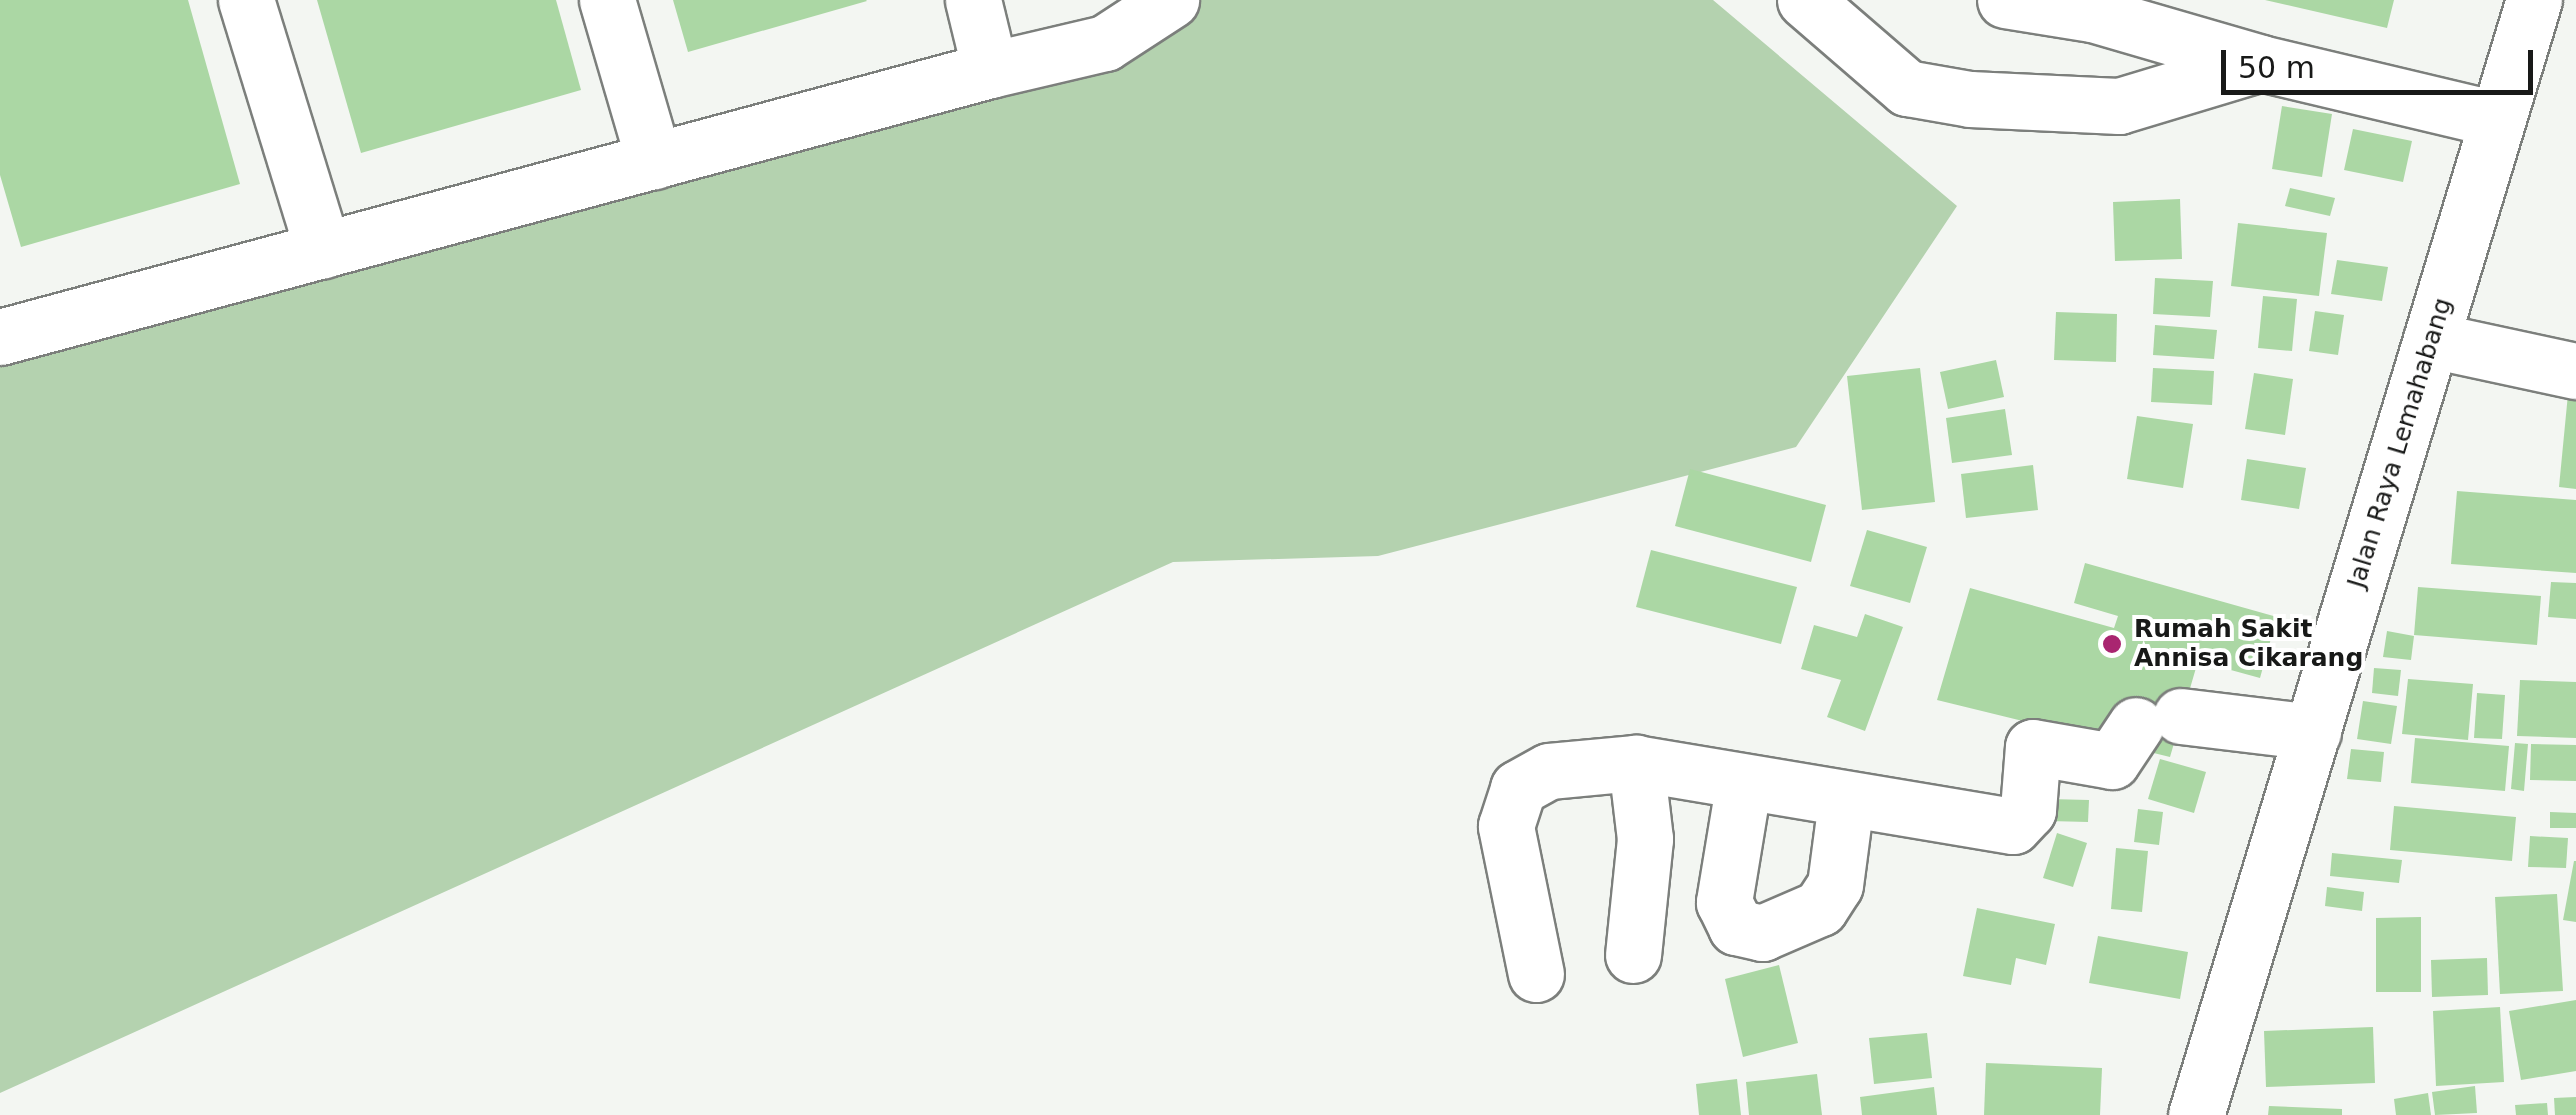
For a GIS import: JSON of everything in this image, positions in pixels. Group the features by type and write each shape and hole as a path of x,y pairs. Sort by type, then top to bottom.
{"street":[{"path":"246,0 324,250"},
{"path":"607,0 654,161"},
{"path":"0,337 990,70 1089,49 1170,0"},
{"path":"1805,0 1907,88 1970,100 2119,106 2261,63"},
{"path":"2005,0 2094,7 2261,63 2496,119"},
{"name":"Jalan Raya Lemahabang","path":"2196,1115 2534,0"},
{"path":"980,2 990,70"},
{"path":"2430,340 2576,371"},
{"path":"1536,974 1508,806 1518,788 1549,772 1636,764 1744,787 2013,826 2028,810 2033,746 2112,761 2159,721 2313,732"},
{"path":"1632,954 1645,839 1636,764"},
{"path":"1744,787 1724,902 1736,927 1762,933 1820,908 1835,885 1846,800"}],"green space":[{"path":"1185,0 1713,0 1957,206 1796,447 1378,556 1173,562 0,1093 0,352"}],"building":[{"path":"0,0 188,0 240,184 21,247 0,175"},
{"path":"317,0 556,0 581,90 361,153"},
{"path":"673,0 866,0 867,1 688,52"},
{"path":"2265,0 2394,0 2387,28"},
{"path":"2282,106 2332,114 2322,177 2272,169"},
{"path":"2353,129 2412,141 2403,182 2344,170"},
{"path":"2290,188 2335,198 2330,216 2285,206"},
{"path":"2180,199 2182,259 2115,261 2113,202"},
{"path":"2238,223 2327,233 2319,296 2231,286"},
{"path":"2337,260 2388,267 2382,301 2331,294"},
{"path":"2155,278 2213,281 2210,317 2153,314"},
{"path":"2263,296 2297,299 2292,351 2258,348"},
{"path":"2315,311 2344,315 2338,355 2309,351"},
{"path":"2056,312 2117,314 2116,362 2054,360"},
{"path":"2155,325 2217,330 2214,359 2153,355"},
{"path":"1996,360 2004,397 1948,409 1940,372"},
{"path":"1920,368 1935,502 1862,510 1847,376"},
{"path":"2153,368 2214,371 2212,405 2151,402"},
{"path":"2254,373 2293,379 2285,435 2245,429"},
{"path":"2568,394 2576,395 2576,489 2559,487"},
{"path":"2005,409 2012,455 1952,463 1946,418"},
{"path":"2137,416 2193,424 2183,488 2127,479"},
{"path":"2247,459 2306,468 2299,509 2241,500"},
{"path":"2033,465 2038,510 1966,518 1961,474"},
{"path":"1690,469 1826,505 1811,562 1675,526"},
{"path":"2457,491 2576,500 2576,573 2451,564"},
{"path":"1867,530 1927,547 1910,603 1850,586"},
{"path":"1651,550 1797,587 1781,644 1636,607"},
{"name":"Rumah Sakit Annisa Cikarang","path":"2085,563 2277,617 2260,678 2198,661 2170,757 1937,700 1970,588 2114,628 2118,616 2074,603"},
{"path":"2551,582 2576,583 2576,619 2548,617"},
{"path":"2418,587 2541,596 2537,645 2414,635"},
{"path":"1865,614 1903,627 1865,731 1827,717 1841,680 1801,669 1814,625 1857,637"},
{"path":"2387,631 2414,636 2411,660 2383,657"},
{"path":"2374,668 2401,670 2398,696 2372,693"},
{"path":"2408,679 2473,684 2468,740 2402,734"},
{"path":"2520,680 2576,682 2576,738 2517,736"},
{"path":"2477,693 2505,695 2502,739 2474,738"},
{"path":"2363,701 2397,706 2391,744 2357,739"},
{"path":"2415,738 2509,746 2505,791 2411,783"},
{"path":"2515,743 2528,744 2524,791 2511,789"},
{"path":"2531,744 2576,745 2576,781 2530,780"},
{"path":"2351,749 2384,752 2381,782 2347,779"},
{"path":"2160,759 2206,772 2194,813 2148,799"},
{"path":"2049,799 2089,800 2088,822 2049,821"},
{"path":"2394,806 2516,817 2512,861 2390,850"},
{"path":"2138,809 2163,812 2159,845 2134,842"},
{"path":"2550,812 2576,813 2576,828 2550,828"},
{"path":"2057,833 2087,843 2073,887 2043,878"},
{"path":"2530,836 2568,838 2566,868 2528,867"},
{"path":"2116,848 2148,851 2142,912 2111,909"},
{"path":"2332,853 2402,860 2399,883 2330,876"},
{"path":"2576,861 2576,922 2563,920"},
{"path":"2327,887 2364,892 2362,911 2325,906"},
{"path":"2557,894 2563,991 2500,994 2495,897"},
{"path":"1977,908 2055,924 2046,965 2016,958 2011,985 1963,976"},
{"path":"2421,917 2421,992 2376,992 2376,918"},
{"path":"2098,936 2188,952 2180,999 2089,983"},
{"path":"2487,958 2488,995 2432,997 2431,960"},
{"path":"1779,965 1798,1043 1743,1057 1725,979"},
{"path":"2576,1000 2576,1071 2521,1080 2509,1011"},
{"path":"2500,1007 2504,1082 2436,1086 2433,1011"},
{"path":"2373,1027 2375,1083 2266,1087 2264,1031"},
{"path":"1927,1033 1932,1078 1874,1084 1869,1038"},
{"path":"1986,1063 2102,1068 2100,1115 1984,1115"},
{"path":"1817,1074 1822,1115 1749,1115 1746,1082"},
{"path":"1737,1079 1741,1115 1699,1115 1696,1084"},
{"path":"2475,1086 2477,1113 2435,1115 2432,1092"},
{"path":"1934,1087 1937,1115 1862,1115 1860,1097"},
{"path":"2428,1093 2431,1115 2396,1115 2394,1099"},
{"path":"2576,1097 2576,1115 2555,1115 2554,1098"},
{"path":"2547,1103 2548,1115 2516,1115 2515,1105"},
{"path":"2269,1106 2342,1109 2342,1115 2268,1115"}],"place":[{"name":"Rumah Sakit Annisa Cikarang","path":"2112,644"}]}
